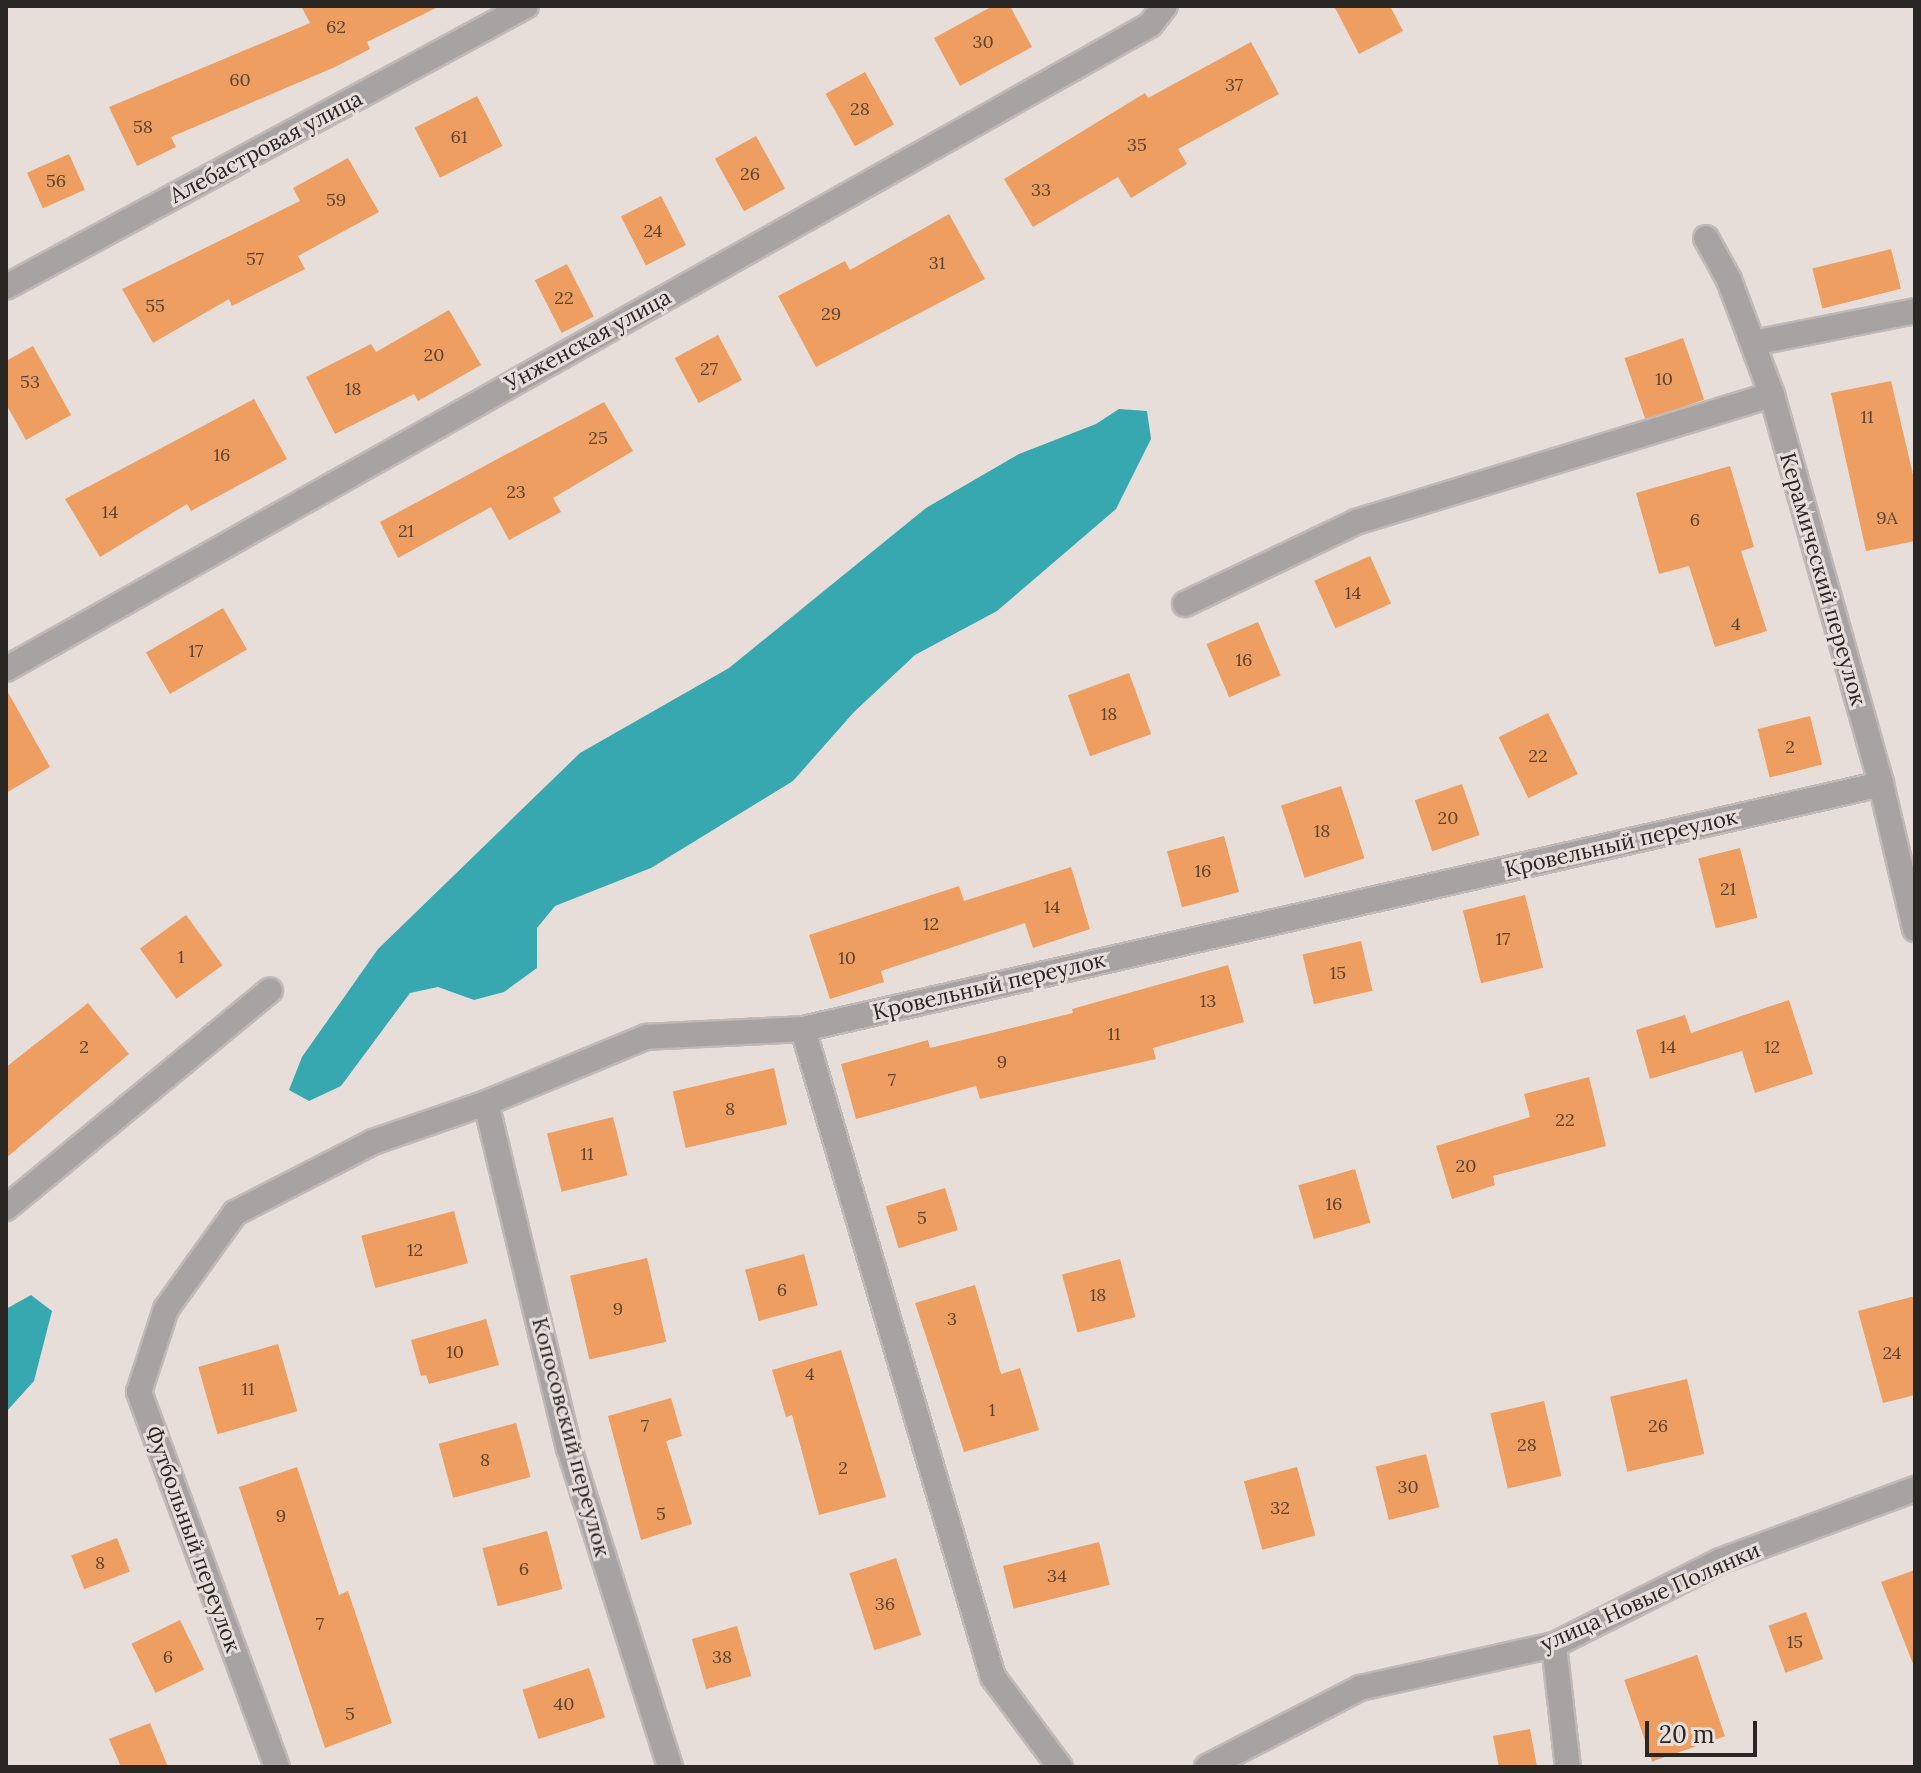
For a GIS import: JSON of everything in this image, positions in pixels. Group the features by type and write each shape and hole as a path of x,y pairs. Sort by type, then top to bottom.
{"street":[{"name":"Алебастровая улица","path":"6,287 526,6"},
{"name":"Унженская улица","path":"6,669 1150,25 1165,6"},
{"name":"Керамический переулок","path":"1706,238 1754,343 1772,395 1881,784 1915,929"},
{"path":"1754,343 1915,311"},
{"path":"1185,604 1356,522 1772,395"},
{"name":"Кровельный переулок","path":"166,1309 235,1213 373,1142 486,1103 646,1037 803,1029 1881,784"},
{"path":"6,1208 270,990"},
{"path":"803,1029 993,1677 1060,1767"},
{"name":"Копосовский переулок","path":"486,1103 569,1448 670,1767"},
{"name":"Футбольный переулок","path":"166,1309 139,1392 277,1767"},
{"name":"улица Новые Полянки","path":"1207,1767 1360,1688 1554,1645 1720,1561 1915,1489"},
{"path":"1554,1645 1568,1767"}],"water":[{"path":"1119,409 1147,411 1151,439 1116,509 997,611 915,655 854,712 793,781 651,868 555,906 537,928 537,968 504,992 474,1000 438,987 410,993 341,1086 309,1101 289,1090 302,1057 378,949 580,753 729,668 926,508 1019,454 1096,424"},
{"path":"31,1295 52,1311 34,1381 6,1412 6,1309"}],"building":[{"path":"301,6 440,6 367,42 370,49 335,67 171,137 176,147 137,166 109,107 310,23"},
{"path":"993,6 1010,6 1032,47 960,86 934,38"},
{"path":"1334,6 1390,6 1403,31 1359,54"},
{"path":"1251,42 1279,94 1178,149 1187,164 1131,198 1118,177 1033,227 1004,179 1145,93 1148,98"},
{"path":"865,72 894,124 855,146 826,94"},
{"path":"477,96 502,146 440,178 415,128"},
{"path":"756,136 785,188 744,211 715,159"},
{"path":"69,154 85,190 43,208 27,173"},
{"path":"348,158 379,212 298,256 305,269 232,306 229,299 153,343 122,289 300,201 293,188"},
{"path":"661,196 686,245 646,265 621,216"},
{"path":"949,214 985,279 816,367 778,296 845,261 850,270"},
{"path":"1891,249 1901,289 1822,308 1812,269"},
{"path":"567,264 594,317 562,333 535,280"},
{"path":"449,310 481,365 418,401 414,394 335,434 306,377 371,344 376,352"},
{"path":"718,335 742,380 699,403 675,358"},
{"path":"1683,338 1704,399 1646,420 1624,358"},
{"path":"33,346 71,415 26,440 6,404 6,361"},
{"path":"1891,381 1915,483 1915,541 1866,551 1831,393"},
{"path":"254,399 287,459 191,511 187,504 100,557 65,499"},
{"path":"604,402 633,451 553,498 561,512 509,540 491,507 398,558 380,522"},
{"path":"1730,466 1754,547 1741,551 1767,631 1715,647 1689,566 1659,574 1636,493"},
{"path":"1370,556 1391,604 1335,628 1314,581"},
{"path":"223,608 247,650 170,694 146,652"},
{"path":"1258,622 1281,675 1229,697 1206,644"},
{"path":"1129,673 1151,734 1090,756 1068,695"},
{"path":"6,689 50,767 6,793"},
{"path":"1548,713 1578,774 1528,798 1499,737"},
{"path":"1810,716 1822,765 1770,778 1758,729"},
{"path":"1462,784 1480,835 1432,851 1415,800"},
{"path":"1341,786 1364,858 1305,878 1281,805"},
{"path":"1224,836 1239,892 1182,907 1167,851"},
{"path":"1740,848 1757,918 1716,928 1698,858"},
{"path":"1071,867 1090,929 1033,948 1025,923 881,971 884,982 830,999 809,935 959,886 964,901"},
{"path":"1525,895 1543,968 1481,983 1463,910"},
{"path":"186,915 222,965 176,999 140,949"},
{"path":"1361,941 1372,991 1314,1004 1303,954"},
{"path":"1228,965 1244,1022 1153,1048 1156,1059 980,1099 976,1086 856,1119 841,1064 928,1040 930,1048 1073,1013 1072,1009"},
{"path":"1789,1000 1813,1074 1755,1093 1742,1051 1650,1079 1636,1030 1685,1015 1691,1033"},
{"path":"88,1003 129,1054 6,1158 6,1067"},
{"path":"774,1068 787,1125 686,1148 673,1091"},
{"path":"1589,1077 1606,1146 1493,1176 1495,1185 1452,1199 1436,1146 1530,1117 1524,1094"},
{"path":"613,1117 628,1175 562,1192 547,1133"},
{"path":"1355,1169 1370,1223 1314,1239 1298,1185"},
{"path":"945,1188 958,1230 899,1248 886,1206"},
{"path":"454,1211 468,1263 375,1288 361,1236"},
{"path":"804,1254 818,1305 759,1321 745,1270"},
{"path":"647,1258 666,1342 589,1360 570,1276"},
{"path":"1120,1259 1136,1317 1078,1332 1062,1275"},
{"path":"975,1285 1001,1374 1020,1368 1039,1430 964,1452 915,1303"},
{"path":"1915,1296 1915,1395 1883,1403 1858,1311"},
{"path":"486,1319 499,1365 429,1384 426,1375 421,1376 411,1340"},
{"path":"278,1344 297,1411 218,1434 198,1367"},
{"path":"841,1350 886,1497 819,1515 792,1415 786,1417 772,1370"},
{"path":"1687,1379 1704,1454 1627,1472 1610,1397"},
{"path":"671,1398 682,1436 666,1441 692,1524 641,1540 608,1416"},
{"path":"1544,1401 1561,1476 1508,1488 1490,1413"},
{"path":"516,1423 530,1477 453,1498 439,1444"},
{"path":"1426,1454 1439,1507 1389,1520 1376,1467"},
{"path":"297,1467 339,1595 348,1591 392,1723 325,1748 239,1487"},
{"path":"1297,1467 1315,1536 1262,1550 1244,1481"},
{"path":"547,1531 563,1589 498,1606 482,1548"},
{"path":"117,1538 130,1572 84,1589 71,1556"},
{"path":"1099,1542 1110,1585 1014,1609 1003,1566"},
{"path":"896,1558 921,1635 874,1650 849,1573"},
{"path":"1915,1570 1915,1664 1913,1664 1881,1582"},
{"path":"1806,1612 1823,1659 1786,1673 1768,1626"},
{"path":"180,1620 204,1669 156,1693 131,1644"},
{"path":"737,1626 751,1676 706,1689 692,1639"},
{"path":"1697,1655 1725,1736 1652,1761 1624,1680"},
{"path":"589,1668 605,1717 538,1739 522,1690"},
{"path":"150,1723 168,1767 121,1767 109,1739"},
{"path":"1530,1729 1537,1767 1499,1767 1493,1736"}]}
